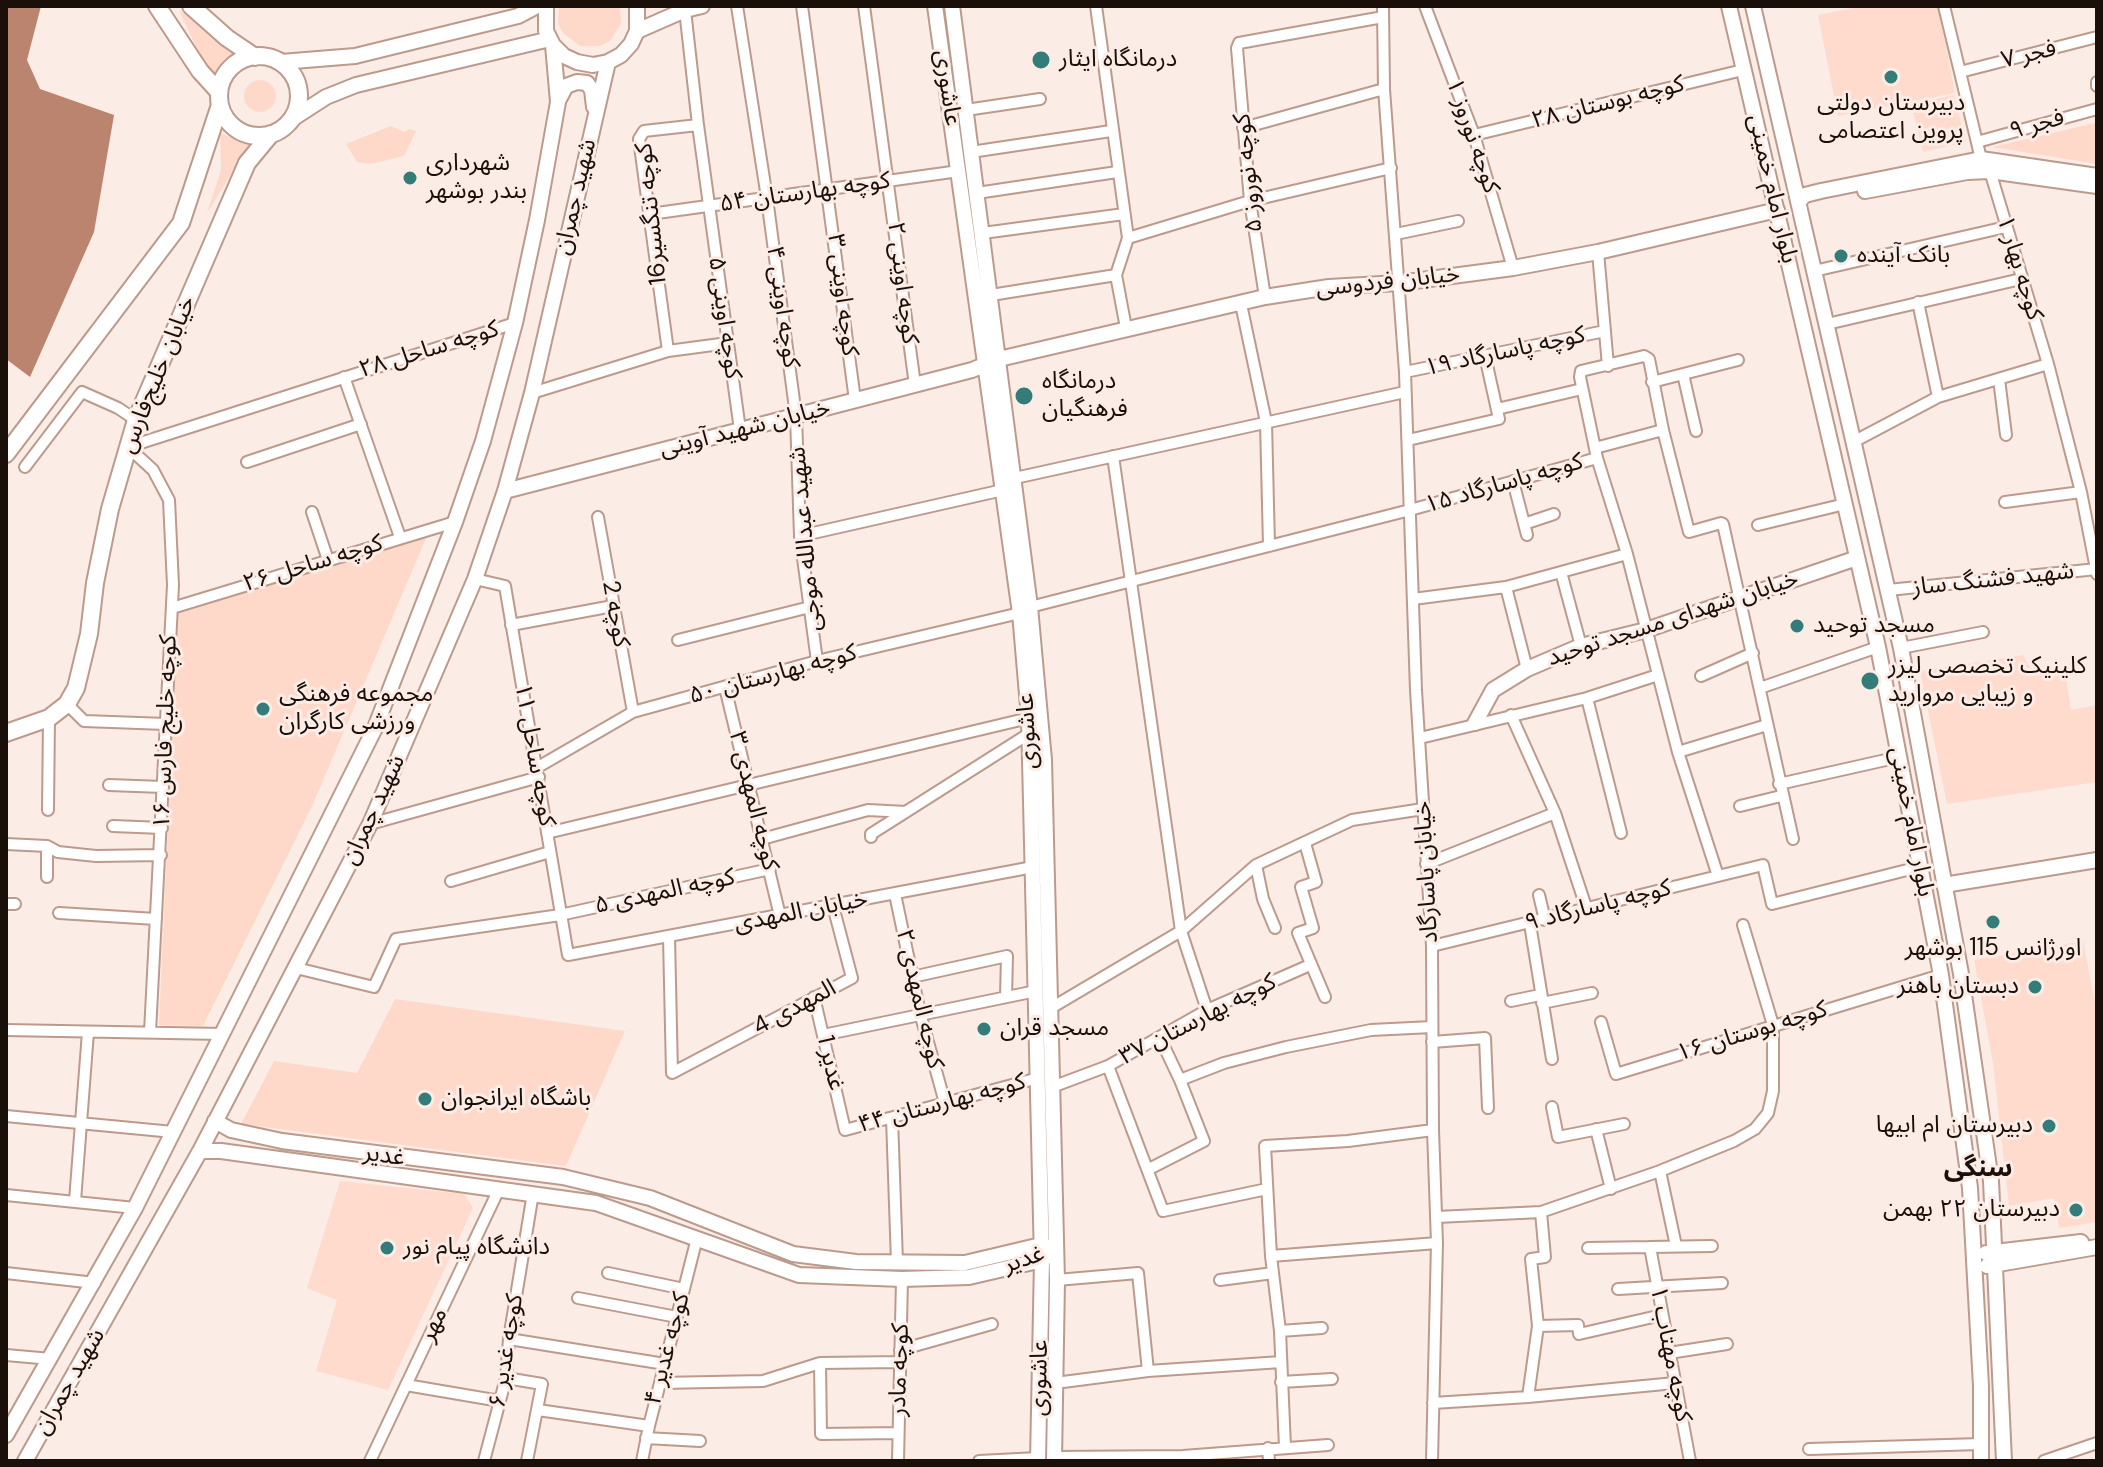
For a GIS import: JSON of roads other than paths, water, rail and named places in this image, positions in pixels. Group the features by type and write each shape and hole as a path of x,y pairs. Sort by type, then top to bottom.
{"main road":[{"path":"6,454 181,223 220,98 223,79 231,68 242,60 255,57 268,57 281,62 297,82 299,95 292,119 271,134 258,136 234,127 225,117 220,98 157,6"},
{"path":"191,6 227,38 255,57"},
{"name":"خیابان خلیج‌فارس","path":"6,733 49,718 67,704 76,688 82,670 110,509 136,420 247,163 271,134"}],"street":[{"path":"281,62 355,56 518,16 537,6"},
{"name":"شهید چمران","path":"6,1435 135,1208 375,728 455,522 483,441 515,323 558,102 551,42 544,16 546,6"},
{"path":"292,119 326,97 356,85 551,42 564,56 577,62 593,65 608,62 621,55 631,44 637,31 637,6"},
{"path":"637,31 681,8 702,6"},
{"name":"کوچه اوینی ۴","path":"737,6 796,416"},
{"name":"کوچه اوینی ۳","path":"802,6 855,400"},
{"name":"کوچه اوینی ۲","path":"864,6 915,385"},
{"name":"عاشوری","path":"935,6 959,171 1015,478 1030,726 1038,1078 1046,1252 1057,1280 1046,1459"},
{"name":"عاشوری","path":"952,6 991,295 992,362 1003,490 1025,610 1044,760 1052,1087 1046,1252 1046,1459"},
{"path":"1096,6 1128,238 1116,275 1126,328"},
{"name":"کوچه نوروز ۱","path":"1427,6 1474,135 1513,268"},
{"name":"بلوار امام خمینی","path":"1729,6 1878,647 1941,975 1967,1160 1981,1461"},
{"name":"بلوار امام خمینی","path":"1753,6 1901,648 1961,974 1991,1181 2004,1461"},
{"name":"کوچه بهار ۱","path":"1944,6 1977,142 2048,364 2081,492 2097,571"},
{"name":"کوچه اوینی ۵","path":"681,8 740,430"},
{"name":"کوچه نوروز ۵","path":"1265,297 1250,201 1239,43 1383,12"},
{"name":"خیابان پاسارگاد","path":"1383,12 1384,89 1405,372 1413,599 1432,946 1437,1217 1432,1461"},
{"name":"فجر ۷","path":"1960,72 2097,37"},
{"name":"شهید چمران","path":"25,1461 200,1151 370,824 475,579 505,491 532,393 608,62"},
{"name":"کوچه بوستان ۲۸","path":"1474,135 1743,70"},
{"path":"558,102 566,86 577,82 587,83 592,90 595,111"},
{"path":"1243,128 1384,89"},
{"path":"966,110 1040,99"},
{"name":"فجر ۹","path":"1977,142 2097,109"},
{"name":"کوچه تنگسیر16","path":"668,351 640,134 698,125"},
{"path":"971,152 1111,131"},
{"path":"1986,165 2097,186"},
{"path":"1799,201 1805,195 1822,196 1986,165 2097,176"},
{"path":"1128,238 1250,201 1391,168"},
{"name":"کوچه بهارستان ۵۴","path":"650,214 959,171"},
{"path":"977,193 1117,172"},
{"name":"خیابان فردوسی","path":"992,362 1265,297 1329,287 1399,283 1513,268 1598,252 1777,210"},
{"path":"983,233 1124,214"},
{"path":"1396,234 1458,221"},
{"path":"1814,271 2006,227"},
{"path":"1598,252 1608,366"},
{"path":"991,295 1116,275"},
{"path":"1827,324 2021,279"},
{"path":"1918,302 1938,397"},
{"path":"1241,304 1266,422 1269,546"},
{"name":"کوچه ساحل ۲۸","path":"128,447 515,323"},
{"name":"کوچه پاسارگاد ۱۹","path":"1405,372 1605,331"},
{"path":"532,393 668,351 728,343"},
{"path":"1408,440 1498,420 1485,356"},
{"path":"1718,876 1678,752 1627,554 1596,453 1581,371 1647,356 1689,532 1723,524 1793,839"},
{"path":"1652,382 1738,360"},
{"name":"خیابان شهید آوینی","path":"505,491 915,385 992,362"},
{"path":"1855,441 1938,397 2048,364"},
{"path":"1683,374 1696,431"},
{"path":"344,377 400,537"},
{"path":"1999,379 2006,435"},
{"path":"1497,409 1582,389"},
{"path":"25,467 82,392 136,420"},
{"path":"1015,478 1405,392"},
{"name":"شهید عبدالله موجی","path":"796,416 800,536 817,661"},
{"path":"247,462 361,424"},
{"name":"کوچه پاسارگاد ۱۵","path":"1269,546 1513,481 1663,430"},
{"name":"کوچه خلیج فارس ۱۶","path":"128,447 153,470 169,500 172,608 150,1032"},
{"path":"1113,456 1181,931 1207,1010"},
{"path":"1513,481 1526,530 1554,514"},
{"path":"800,536 1003,490"},
{"path":"2005,502 2081,492"},
{"path":"1758,525 1845,504"},
{"path":"312,512 328,560"},
{"name":"کوچه 2","path":"598,517 633,712"},
{"name":"کوچه ساحل ۲۶","path":"172,608 455,522"},
{"name":"کوچه بهارستان ۵۰","path":"370,824 538,772 633,712 817,661 1269,546"},
{"path":"1413,599 1506,587 1627,554"},
{"name":"خیابان شهدای مسجد توحید","path":"1475,723 1493,690 1527,669 1581,646 1646,630 1857,558"},
{"name":"شهید فشنگ ساز","path":"1888,590 2097,571"},
{"path":"1561,572 1581,646"},
{"name":"کوچه ساحل ۱۱","path":"475,579 505,586 568,955"},
{"path":"1506,587 1527,669"},
{"path":"511,625 613,606"},
{"path":"678,640 810,607"},
{"path":"1901,648 1983,632"},
{"path":"1760,688 1878,647"},
{"path":"1701,676 1753,653"},
{"path":"1420,738 1587,698 1658,675"},
{"name":"کوچه المهدی ۳","path":"725,687 780,916"},
{"path":"1587,698 1621,833"},
{"path":"67,704 84,721 166,724"},
{"path":"1511,715 1555,813 1587,910"},
{"path":"48,810 49,718"},
{"path":"1678,752 1767,725"},
{"path":"547,833 748,784 1030,726"},
{"path":"871,837 871,834 1030,726"},
{"path":"1779,784 1899,757"},
{"path":"109,785 163,787"},
{"path":"1740,806 1781,796"},
{"path":"1051,1008 1181,931 1256,865 1352,820 1423,809"},
{"path":"762,839 868,810 906,812"},
{"path":"1426,864 1555,813"},
{"path":"113,826 162,828"},
{"path":"1305,843 1316,882 1301,887 1313,928 1298,933 1325,997"},
{"path":"6,844 47,846 58,852 96,856 161,855"},
{"path":"47,846 47,877"},
{"path":"451,881 550,852"},
{"path":"1944,885 2097,860"},
{"path":"1256,865 1263,899 1275,928"},
{"name":"کوچه پاسارگاد ۹","path":"1432,946 1763,865 1772,904 1919,867"},
{"name":"خیابان المهدی","path":"568,955 1033,867"},
{"name":"کوچه المهدی ۵","path":"296,968 374,987 396,939 560,915 770,869"},
{"name":"کوچه المهدی ۲","path":"895,894 920,1013 945,1103"},
{"path":"1539,895 1545,920"},
{"name":"المهدی 4","path":"669,937 672,1073 852,978 833,906"},
{"path":"59,913 156,919"},
{"path":"1530,924 1552,1059"},
{"path":"1437,1217 1541,1212 1660,1171 1734,1141 1755,1129 1768,1113 1773,1091 1773,1025 1743,925"},
{"path":"912,977 1007,956 1006,997"},
{"name":"کوچه بهارستان ۳۷","path":"1052,1087 1108,1066 1207,1010 1310,965"},
{"name":"کوچه بوستان ۱۶","path":"1601,1022 1616,1074 1941,975"},
{"path":"823,1035 1036,991"},
{"path":"1511,1001 1592,993"},
{"name":"غدیر 1","path":"814,997 845,1130"},
{"path":"1180,1080 1224,1063 1286,1047 1371,1030 1432,1027"},
{"path":"6,1030 223,1034"},
{"path":"75,1201 88,1032"},
{"path":"1149,1169 1204,1141 1160,1038"},
{"path":"1432,1042 1485,1038 1488,1108"},
{"path":"1108,1066 1163,1211 1267,1189"},
{"name":"کوچه بهارستان ۴۴","path":"845,1130 1038,1078"},
{"path":"1552,1107 1558,1137 1624,1124"},
{"path":"6,1116 173,1132"},
{"path":"892,1118 897,1262"},
{"name":"غدیر","path":"215,1121 231,1130 282,1141 563,1177 650,1198 793,1254 967,1270"},
{"path":"1596,1129 1611,1189"},
{"path":"1285,1447 1280,1331 1271,1256 1265,1146 1348,1141 1433,1130"},
{"path":"246,1155 244,1143 250,1134"},
{"name":"غدیر","path":"200,1151 596,1203 799,1275 902,1279 967,1270 1046,1252"},
{"path":"1660,1171 1676,1246"},
{"name":"مهر","path":"370,1461 499,1189"},
{"name":"کوچه غدیر ۶","path":"484,1461 506,1378 509,1339 533,1193"},
{"path":"6,1195 135,1208"},
{"path":"1528,1397 1538,1326 1531,1259 1545,1257 1541,1212"},
{"name":"کوچه غدیر ۴","path":"642,1461 697,1238"},
{"path":"1271,1256 1355,1247 1437,1243"},
{"path":"1974,1260 2097,1244"},
{"path":"1588,1248 1712,1246"},
{"name":"کوچه مهتاب ۱","path":"1650,1247 1690,1461"},
{"path":"6,1273 95,1283"},
{"path":"608,1273 684,1289"},
{"path":"1057,1280 1138,1273 1148,1371"},
{"path":"1220,1280 1273,1273"},
{"name":"کوچه مادر","path":"898,1461 902,1279"},
{"path":"1618,1289 1722,1283"},
{"path":"578,1298 677,1317"},
{"path":"1538,1326 1578,1325 1579,1334 1662,1315"},
{"path":"660,1383 763,1381 820,1363 900,1356 992,1324"},
{"path":"1280,1331 1322,1328"},
{"path":"509,1339 665,1364"},
{"path":"1669,1353 1727,1344"},
{"path":"6,1355 51,1359"},
{"path":"1063,1382 1148,1371 1281,1362"},
{"path":"820,1363 821,1434 898,1433"},
{"path":"506,1378 542,1384 527,1461"},
{"path":"1281,1382 1332,1379"},
{"path":"1433,1403 1675,1383"},
{"path":"406,1385 500,1401"},
{"path":"33,1390 58,1404"},
{"path":"538,1410 649,1426"},
{"path":"646,1438 700,1441"},
{"path":"2044,1461 2097,1443"},
{"path":"1809,1449 1981,1444"},
{"path":"979,1461 1183,1458 1328,1445"},
{"path":"1268,1448 1269,1461"}],"place":[{"name":"درمانگاه ایثار","path":"1041,60"},
{"name":"دبیرستان دولتی پروین اعتصامی","path":"1891,77"},
{"name":"شهرداری بندر بوشهر","path":"410,178"},
{"name":"بانک آینده","path":"1841,256"},
{"name":"درمانگاه فرهنگیان","path":"1024,396"},
{"name":"مسجد توحید","path":"1797,626"},
{"name":"کلینیک تخصصی لیزر و زیبایی مروارید","path":"1870,681"},
{"name":"مجموعه فرهنگی ورزشی کارگران","path":"263,709"},
{"name":"اورژانس 115 بوشهر","path":"1993,922"},
{"name":"دبستان باهنر","path":"2035,987"},
{"name":"مسجد قران","path":"984,1029"},
{"name":"باشگاه ایرانجوان","path":"425,1099"},
{"name":"دبیرستان ام ابیها","path":"2049,1126"},
{"name":"دبیرستان ۲۲ بهمن","path":"2076,1210"},
{"name":"دانشگاه پیام نور","path":"387,1248"}],"district":[{"name":"سنگی","path":"1978,1169"}]}
